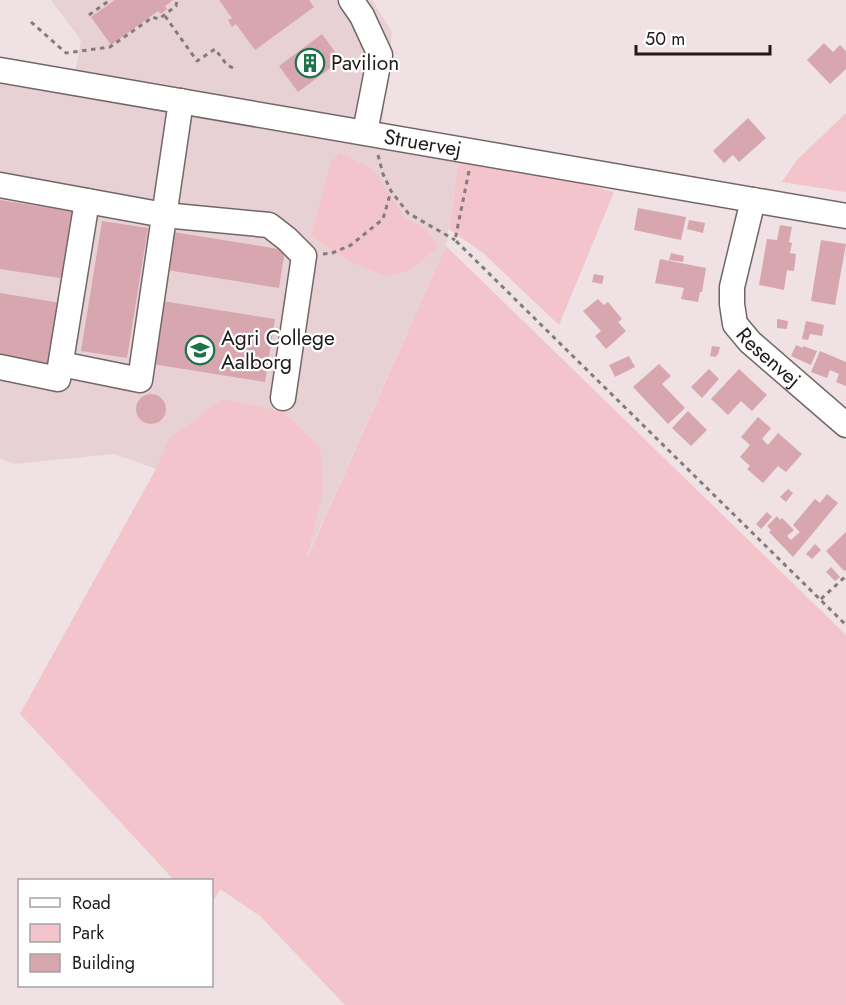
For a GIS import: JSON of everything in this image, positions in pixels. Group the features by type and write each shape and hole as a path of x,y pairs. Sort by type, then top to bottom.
{"street":[{"path":"351,0 362,16 380,56 365,132"},
{"name":"Struervej","path":"0,70 846,216"},
{"path":"61,364 140,380 181,101"},
{"path":"0,185 164,215 269,225 304,256 283,398"},
{"name":"Resenvej","path":"753,200 732,287 735,324 750,342 846,425"},
{"path":"0,368 58,379 87,201"}],"path":[{"path":"89,15 110,0"},
{"path":"31,22 66,53 110,47 153,16 159,19 176,6 177,0"},
{"path":"164,15 197,61 215,49 227,65 235,69"},
{"path":"365,132 375,145 383,174 391,191 408,213 455,240 846,625"},
{"path":"455,240 472,152"},
{"path":"304,256 332,254 351,245 383,219 391,191"},
{"path":"820,599 846,576"}],"shaded area":[{"path":"51,0 372,0 392,32 382,125 75,73 81,40"},
{"name":"Agri College Aalborg","path":"0,80 459,158 446,246 303,565 157,469 114,454 13,464 0,458"}],"green space":[{"path":"846,113 846,192 782,182 797,160"},
{"path":"340,153 373,169 403,216 428,231 438,246 411,270 386,276 353,263 311,236 331,162"},
{"path":"459,158 542,173 614,192 559,325 482,252 449,229"},
{"path":"446,246 846,635 846,1005 345,1005 260,916 220,889 213,901 213,879 173,879 20,714 156,469 169,439 223,399 284,412 320,447 323,492 306,560"}],"building":[{"path":"115,0 173,0 165,6 167,9 161,14 158,11 111,45 91,17"},
{"path":"219,0 309,0 314,7 255,50 236,24 232,27 228,20 232,18"},
{"name":"Pavilion","path":"322,34 341,60 298,92 279,66"},
{"path":"824,43 833,52 840,45 846,51 846,69 830,84 807,60"},
{"path":"748,118 766,138 739,162 733,155 724,163 713,151"},
{"path":"0,200 76,212 66,279 0,269"},
{"path":"638,208 686,217 681,240 634,230"},
{"path":"689,220 705,223 703,233 687,229"},
{"path":"102,221 148,228 127,358 81,351"},
{"path":"780,225 792,227 789,242 792,243 790,253 796,254 794,271 787,270 784,290 759,285 767,239 777,240"},
{"path":"173,232 285,250 279,288 167,270"},
{"path":"821,240 846,244 835,305 811,301"},
{"path":"671,253 684,256 683,262 669,260"},
{"path":"660,259 706,268 698,302 681,299 684,288 655,283"},
{"path":"594,274 604,276 602,284 592,282"},
{"path":"0,293 61,303 51,364 0,356"},
{"path":"598,299 604,305 608,302 622,319 618,322 626,331 606,349 595,336 601,331 583,311"},
{"path":"162,301 275,319 265,382 152,364"},
{"path":"777,319 788,321 787,329 777,328"},
{"path":"806,321 824,325 822,336 810,334 808,340 802,339"},
{"path":"796,345 817,351 811,365 791,356"},
{"path":"712,346 720,347 716,357 710,356"},
{"path":"820,351 846,362 846,386 836,382 839,374 830,370 827,378 811,372"},
{"path":"629,356 635,367 615,377 609,365"},
{"path":"659,364 671,376 662,384 685,408 668,424 633,387"},
{"path":"709,369 719,379 702,398 691,387"},
{"path":"739,369 767,395 752,411 741,401 728,415 711,399"},
{"path":"151,394 162,398 166,409 162,420 151,424 140,420 136,409 140,398"},
{"path":"688,411 707,430 691,446 672,428"},
{"path":"758,417 771,428 762,439 768,445 778,433 802,454 786,472 778,466 763,483 747,469 750,466 740,457 750,445 741,437"},
{"path":"788,489 793,493 786,502 780,497"},
{"path":"827,494 838,503 793,557 769,532 771,530 767,526 777,516 780,520 782,518 794,530 787,536 791,540 800,532 793,525 815,499 820,503"},
{"path":"767,512 772,517 761,529 756,524"},
{"path":"846,532 846,570 844,571 826,551"},
{"path":"815,544 821,550 812,559 806,554"},
{"path":"831,567 840,577 835,581 826,572"}],"place":[{"name":"Pavilion","path":"310,63"},
{"name":"Agri College Aalborg","path":"200,350"}]}
